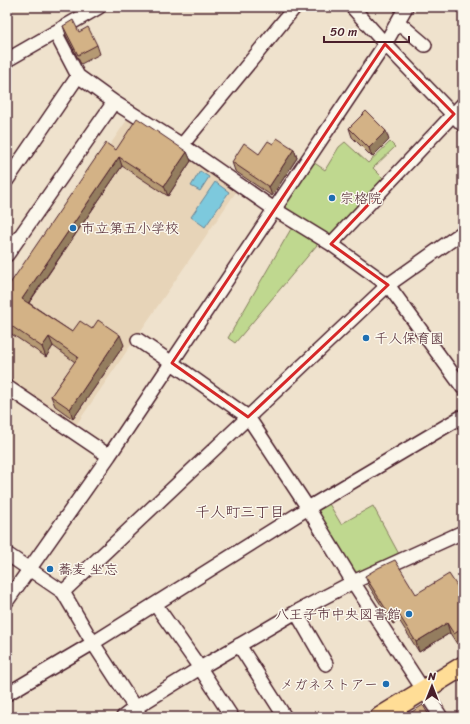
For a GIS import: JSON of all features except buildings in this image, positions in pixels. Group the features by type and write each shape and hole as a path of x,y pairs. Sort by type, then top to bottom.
{"highway":[{"path":"380,717 463,666"}],"street":[{"path":"7,60 99,7"},
{"path":"182,145 296,7"},
{"path":"352,7 463,125"},
{"path":"7,601 109,456 172,363 386,44 406,7"},
{"path":"398,22 425,45"},
{"path":"55,32 78,76 114,102 182,145 274,209 331,244 388,285 463,388"},
{"path":"7,180 78,76"},
{"path":"9,247 114,102"},
{"path":"331,244 463,104"},
{"path":"63,592 388,285 463,232"},
{"path":"138,340 248,417 308,508 353,582 441,717"},
{"path":"9,392 109,456"},
{"path":"7,694 94,643 308,508 463,416"},
{"path":"122,717 138,712 200,668 296,612 353,582 463,532"},
{"path":"7,554 63,592 138,712"},
{"path":"155,604 232,717"},
{"path":"296,612 326,664"},
{"path":"239,645 285,717"}],"highlighted area":[{"path":"385,44 454,114 331,244 388,285 248,417 172,363"}],"shaded area":[{"path":"129,117 238,189 74,428 7,380 7,296"}],"green space":[{"path":"345,142 368,163 390,142 395,147 373,168 388,183 331,244 322,239 235,343 228,338 295,222 279,212 313,162 325,170 339,147"},
{"path":"328,502 341,524 373,506 400,556 353,576 318,517 319,507"}],"water":[{"path":"200,171 209,177 200,191 191,186"},
{"path":"215,182 229,192 205,227 191,217"}],"place":[{"name":"宗格院","path":"332,198"},
{"name":"市立第五小学校","path":"73,228"},
{"name":"千人保育園","path":"366,338"},
{"name":"蕎麦 坐忘","path":"50,569"},
{"name":"八王子市中央図書館","path":"409,614"},
{"name":"メガネストアー","path":"386,684"}],"district":[{"name":"千人町三丁目","path":"240,512"}]}
